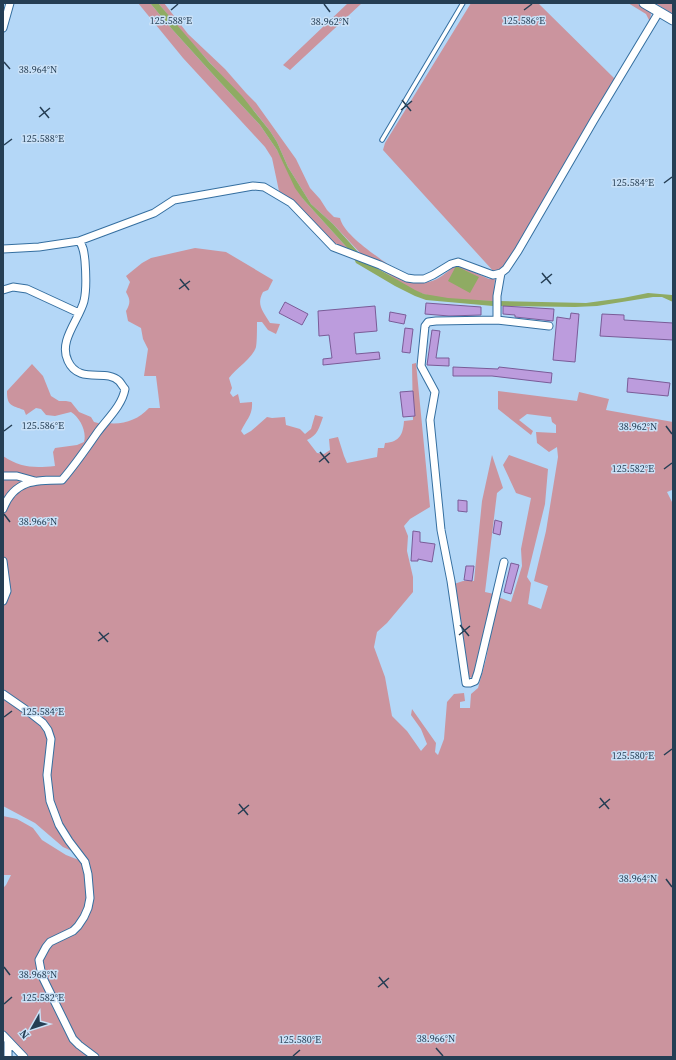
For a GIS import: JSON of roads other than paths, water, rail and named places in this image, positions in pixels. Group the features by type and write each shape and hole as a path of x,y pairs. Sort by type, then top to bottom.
{"street":[{"path":"3,28 10,3"},
{"path":"644,3 673,20"},
{"path":"497,320 497,296 502,273 518,251 659,12"},
{"path":"3,249 39,247 79,241 154,213 174,200 253,186 264,187 291,203 333,247 380,265 407,278 424,279 451,264 458,262 493,275 502,273"},
{"path":"3,509 9,496 17,488 25,484 35,481 62,480 79,460 124,396 125,389 119,380 75,372 67,360 65,353 66,343 79,313 86,290 83,246 79,241"},
{"path":"3,290 13,287 27,288 79,313"},
{"path":"504,562 478,672 475,681 470,683 466,682 451,581 441,530 430,420 435,392 426,378 421,366 425,326 428,322 436,321 497,320 548,326"},
{"path":"3,476 17,476 35,481"},
{"path":"3,561 7,591 3,601"},
{"path":"3,694 30,712 43,723 48,730 52,739 47,775 50,801 59,825 69,841 86,862 90,898 84,918 73,931 50,942 39,960 42,976 73,1039 95,1057"},
{"path":"5,1038 8,1057"},
{"path":"5,1038 24,1057"}],"lane":[{"path":"382,140 463,3"}]}
